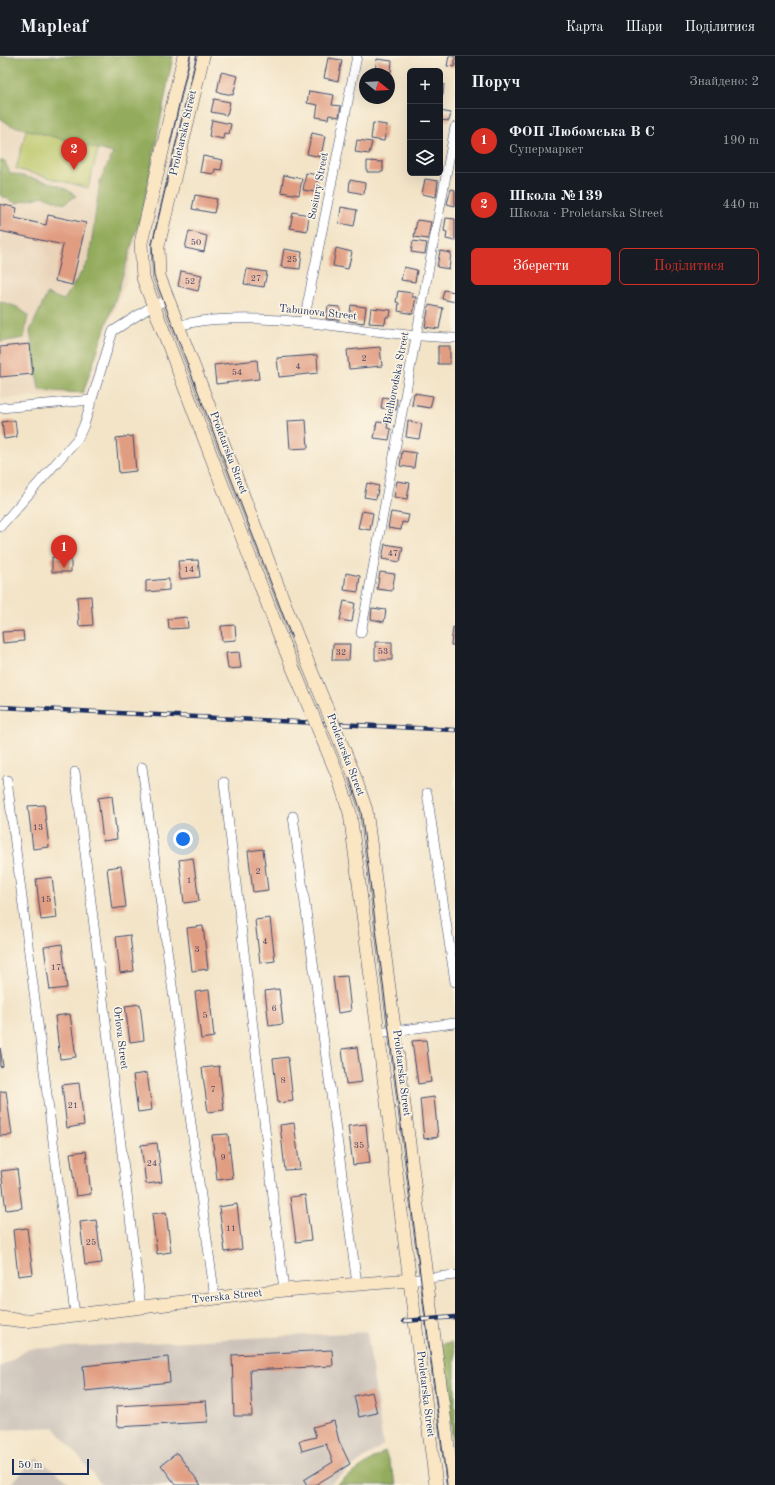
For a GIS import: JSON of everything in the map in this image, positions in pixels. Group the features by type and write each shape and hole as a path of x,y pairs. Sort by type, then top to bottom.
{"main road":[{"name":"Proletarska Street","path":"184,56 141,243 143,278 283,644 338,776 350,813 436,1485"},
{"name":"Proletarska Street","path":"203,56 158,246 159,276 298,639 353,772 366,810 453,1485"},
{"name":"Tverska Street","path":"0,1318 25,1321 284,1290 410,1280"}],"street":[{"name":"Sosiury Street","path":"304,321 357,56"},
{"name":"Bielhorodska Street","path":"361,633 455,127"},
{"path":"0,527 78,438 114,331 154,305 168,300"},
{"name":"Tabunova Street","path":"179,326 193,321 248,318 304,321 417,338 455,338"},
{"path":"0,408 92,400"},
{"path":"142,767 215,1298"},
{"name":"Orlova Street","path":"75,772 141,1307"},
{"path":"7,780 75,1314"},
{"path":"224,782 284,1290"},
{"path":"426,793 455,982"},
{"path":"293,816 357,1284"},
{"path":"378,1033 455,1023"},
{"name":"Tverska Street","path":"410,1280 455,1275"}],"shaded area":[{"path":"0,56 168,56 126,283 77,394 0,399"},
{"path":"367,1332 383,1445 328,1485 102,1485 54,1427 0,1430 0,1367 29,1349"},
{"path":"37,1458 73,1485 9,1485"}],"green space":[{"path":"0,56 173,56 144,205 119,288 83,393 39,390 30,331 47,294 64,300 89,260 100,181 113,153 10,125 0,118"},
{"path":"27,127 99,147 88,188 16,169"},
{"path":"0,160 5,162 10,173 62,187 76,196 64,204 44,196 16,203 0,195"},
{"path":"0,301 17,307 28,315 24,338 0,342"},
{"path":"451,1342 455,1351 455,1459 441,1344"},
{"path":"385,1451 397,1485 336,1485"}],"building":[{"path":"449,56 455,56 455,67 447,66"},
{"path":"328,58 342,60 338,81 324,78"},
{"path":"377,59 392,61 391,68 375,68"},
{"path":"221,72 238,76 233,95 217,92"},
{"path":"309,91 334,95 332,105 341,106 339,117 329,115 328,119 316,117 318,105 307,103"},
{"path":"214,99 230,102 227,115 211,112"},
{"path":"443,112 451,113 449,121 443,120"},
{"path":"212,120 231,124 229,134 224,133 223,139 209,136"},
{"path":"373,123 387,125 384,141 371,139"},
{"path":"312,133 325,136 321,157 307,154"},
{"path":"357,140 372,142 369,154 355,152"},
{"path":"203,156 223,160 221,170 215,169 214,174 200,172"},
{"path":"367,161 383,162 383,172 367,172"},
{"path":"306,173 318,175 315,192 303,190"},
{"path":"284,175 302,179 299,195 281,192"},
{"path":"425,179 438,181 436,197 422,194"},
{"path":"350,180 365,183 364,194 349,191"},
{"path":"451,189 455,190 455,206 447,204"},
{"path":"195,195 217,199 214,213 192,209"},
{"path":"0,204 17,208 15,218 46,225 48,215 86,223 72,285 55,281 63,245 0,231"},
{"path":"341,207 357,210 354,226 339,223"},
{"path":"293,212 309,215 307,231 290,228"},
{"path":"446,218 455,219 455,241 446,239 447,232 444,231"},
{"path":"417,220 431,222 428,239 414,237"},
{"path":"189,231 207,236 204,252 185,248"},
{"path":"413,241 427,243 425,254 411,252"},
{"path":"336,248 352,252 348,269 333,266"},
{"path":"284,249 302,252 300,269 281,267"},
{"path":"440,251 451,253 449,269 437,267"},
{"path":"404,267 417,270 415,282 401,280"},
{"path":"247,269 267,272 264,287 244,284"},
{"path":"181,271 202,275 198,291 178,286"},
{"path":"444,290 455,292 455,302 442,299"},
{"path":"398,291 412,293 412,297 416,297 413,314 398,311 399,303 396,302"},
{"path":"351,305 366,307 364,323 349,321"},
{"path":"429,305 443,308 439,329 425,327"},
{"path":"328,306 340,307 339,320 326,319"},
{"path":"371,308 391,310 390,317 386,317 385,324 369,323"},
{"path":"30,344 33,374 0,377 0,347"},
{"path":"438,346 450,346 450,364 438,364"},
{"path":"380,347 382,366 349,369 347,350"},
{"path":"317,355 318,373 279,377 277,358"},
{"path":"257,360 259,379 216,384 214,365"},
{"path":"414,393 433,396 430,408 412,405"},
{"path":"383,397 397,399 396,410 381,408"},
{"path":"15,420 17,437 4,439 2,422"},
{"path":"306,420 308,448 290,449 288,421"},
{"path":"408,421 422,424 419,439 406,437"},
{"path":"377,422 388,423 387,428 391,429 389,440 374,438"},
{"path":"133,436 136,471 119,473 116,438"},
{"path":"402,451 416,453 414,468 400,466"},
{"path":"397,481 410,483 407,499 394,497"},
{"path":"367,483 379,486 376,499 364,497"},
{"path":"362,511 373,513 370,530 358,528"},
{"path":"391,512 409,515 407,523 402,522 401,530 388,528"},
{"path":"385,544 403,547 400,562 382,559"},
{"path":"52,557 71,557 71,572 52,572"},
{"path":"198,560 200,577 180,579 178,561"},
{"path":"380,572 395,574 392,591 377,589"},
{"path":"346,573 360,576 358,592 344,590"},
{"path":"169,579 169,590 146,592 146,581"},
{"path":"91,596 93,625 79,626 77,597"},
{"path":"344,601 355,603 352,622 340,620"},
{"path":"372,608 386,610 384,622 371,619"},
{"path":"187,617 188,628 169,629 168,619"},
{"path":"235,625 236,640 222,641 221,626"},
{"path":"453,627 455,628 455,645 451,645"},
{"path":"23,631 24,641 3,643 2,632"},
{"path":"375,642 392,642 392,660 375,660"},
{"path":"333,644 350,644 349,660 332,660"},
{"path":"239,652 241,668 228,669 226,653"},
{"path":"112,796 117,839 103,841 98,798"},
{"path":"44,805 49,847 33,849 28,806"},
{"path":"263,849 268,890 253,892 248,851"},
{"path":"193,858 199,901 184,903 179,860"},
{"path":"121,866 126,907 112,909 107,868"},
{"path":"52,877 57,918 41,920 36,879"},
{"path":"270,918 275,961 260,963 255,920"},
{"path":"203,926 208,969 192,971 187,928"},
{"path":"130,935 134,971 120,973 116,937"},
{"path":"62,944 67,988 50,990 44,947"},
{"path":"347,976 351,1011 338,1013 333,977"},
{"path":"279,989 283,1024 269,1026 265,991"},
{"path":"209,990 214,1037 201,1039 195,992"},
{"path":"140,1004 144,1040 130,1042 125,1006"},
{"path":"70,1014 76,1057 60,1059 55,1016"},
{"path":"426,1040 431,1082 418,1084 412,1041"},
{"path":"357,1047 362,1082 346,1084 342,1049"},
{"path":"0,1048 3,1066 0,1067"},
{"path":"288,1057 293,1101 278,1103 273,1059"},
{"path":"219,1066 224,1110 208,1112 202,1068"},
{"path":"147,1073 152,1110 138,1112 133,1075"},
{"path":"79,1083 84,1125 67,1128 62,1085"},
{"path":"6,1091 12,1135 0,1136 0,1092"},
{"path":"434,1097 438,1137 424,1139 420,1099"},
{"path":"294,1123 300,1169 285,1170 280,1125"},
{"path":"366,1124 370,1163 353,1165 348,1126"},
{"path":"228,1134 233,1178 217,1180 212,1135"},
{"path":"157,1143 162,1182 146,1184 141,1145"},
{"path":"86,1151 91,1194 76,1196 70,1153"},
{"path":"17,1169 22,1208 6,1210 1,1171"},
{"path":"305,1195 311,1240 296,1242 290,1197"},
{"path":"237,1204 242,1249 225,1252 219,1207"},
{"path":"166,1212 171,1252 157,1254 152,1214"},
{"path":"96,1220 102,1263 85,1265 80,1222"},
{"path":"27,1228 33,1274 18,1276 13,1230"},
{"path":"332,1350 333,1366 250,1370 252,1416 234,1416 232,1355"},
{"path":"168,1357 170,1382 85,1391 83,1366"},
{"path":"372,1392 377,1413 359,1417 354,1396"},
{"path":"206,1401 208,1422 117,1427 116,1406"},
{"path":"334,1421 339,1441 350,1464 315,1485 307,1485 304,1480 333,1462 326,1444 302,1451 299,1441 316,1437 313,1427"},
{"path":"177,1453 201,1485 176,1485 161,1465"}],"tram line":[{"path":"170,144 190,56"},
{"path":"197,56 152,245 154,276 293,641 348,773 361,811 447,1485"}],"railway":[{"path":"0,707 455,730"},
{"path":"404,1321 455,1317"}],"place":[{"name":"Школа №139","path":"74,170"},
{"name":"ФОП Любомська В С","path":"64,568"}]}
